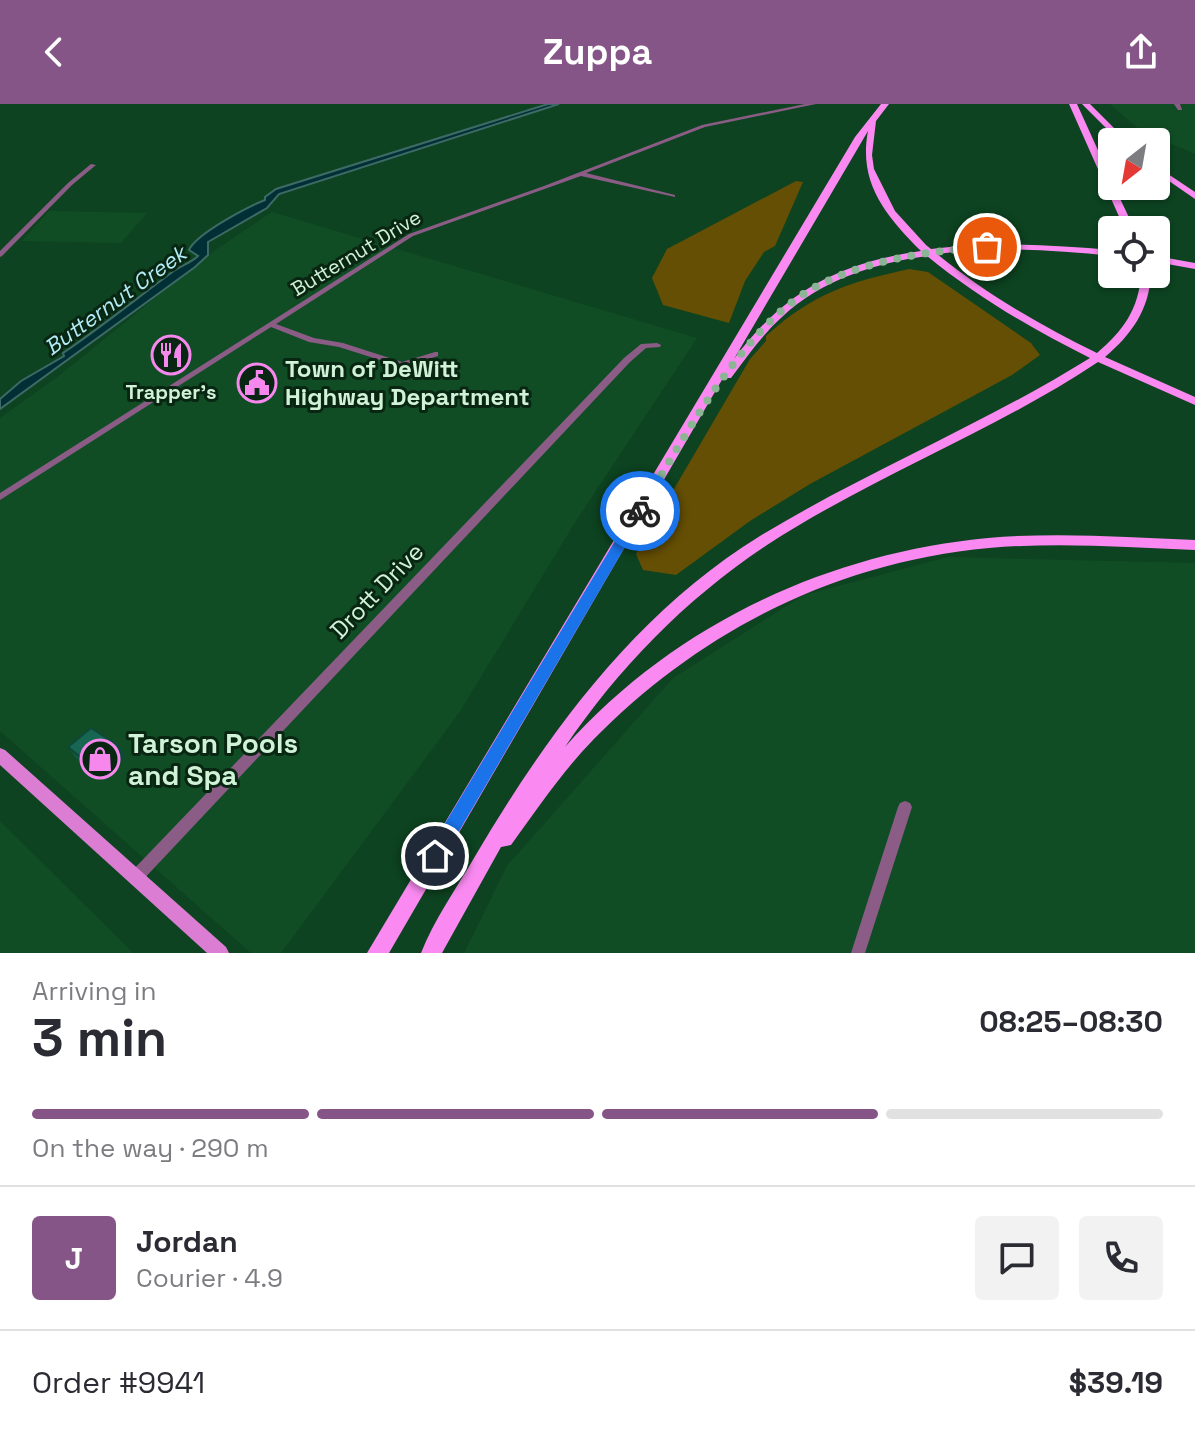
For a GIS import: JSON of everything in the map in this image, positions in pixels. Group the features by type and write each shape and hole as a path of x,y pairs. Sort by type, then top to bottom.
{"highway":[{"path":"1073,104 1124,216"},
{"path":"1086,104 1110,128"},
{"path":"377,953 696,418 837,174 883,106"},
{"path":"874,118 868,146 872,178 887,205 927,251 980,292 1034,326 1195,401"},
{"path":"1170,178 1195,196"},
{"path":"696,418 757,335 794,301 848,273 943,251 1031,247 1098,252"},
{"path":"1170,261 1195,266"},
{"path":"431,953 511,813 564,731 603,680 675,607 773,535 1077,371 1115,344 1130,328 1143,303 1145,288"},
{"path":"467,888 549,779 587,735 661,668 774,598 854,568 930,550 988,543 1082,540 1195,545"}],"main road":[{"path":"0,755 220,953"}],"street":[{"name":"Butternut Drive","path":"0,497 411,235 704,126 813,104"},
{"path":"0,255 93,165"},
{"path":"579,174 673,196"},
{"path":"269,324 402,365 435,354"},
{"name":"Drott Drive","path":"135,878 627,360 644,346 657,345"},
{"path":"858,953 905,807"}],"shaded area":[{"path":"1110,104 1195,104 1195,154 1170,143 1170,128 1138,128"},
{"path":"796,181 803,182 775,246 764,252 745,281 729,323 663,305 652,278 667,249"},
{"path":"49,211 147,213 121,243 22,241"},
{"path":"272,212 697,338 574,524 459,713 281,953 251,953 0,731 0,418 60,375 208,255"},
{"path":"909,269 928,272 1031,343 1040,355 1012,375 810,484 750,521 676,575 643,570 636,554 750,359 766,341 766,336 799,310 832,292"},
{"path":"948,557 1195,563 1195,953 464,953 507,866 673,678 804,595"},
{"path":"0,821 133,953 0,953"}],"water":[{"path":"548,104 559,104 279,194 267,208 208,242 208,255 195,267 0,409 0,399 21,381 64,356 63,353 198,256 189,250 201,236 265,200 276,189"}],"building":[{"path":"91,728 119,746 95,769 68,747"}],"way so far":[{"path":"640,511 696,418 757,335 794,301 810,290 859,269 912,256 987,247"}],"place":[{"name":"Trapper's","path":"171,355"},
{"name":"Town of DeWitt Highway Department","path":"257,383"},
{"name":"Tarson Pools and Spa","path":"100,759"}],"route":[{"path":"435,856 640,511"}],"water label":[{"name":"Butternut Creek","path":"115,300"}]}
